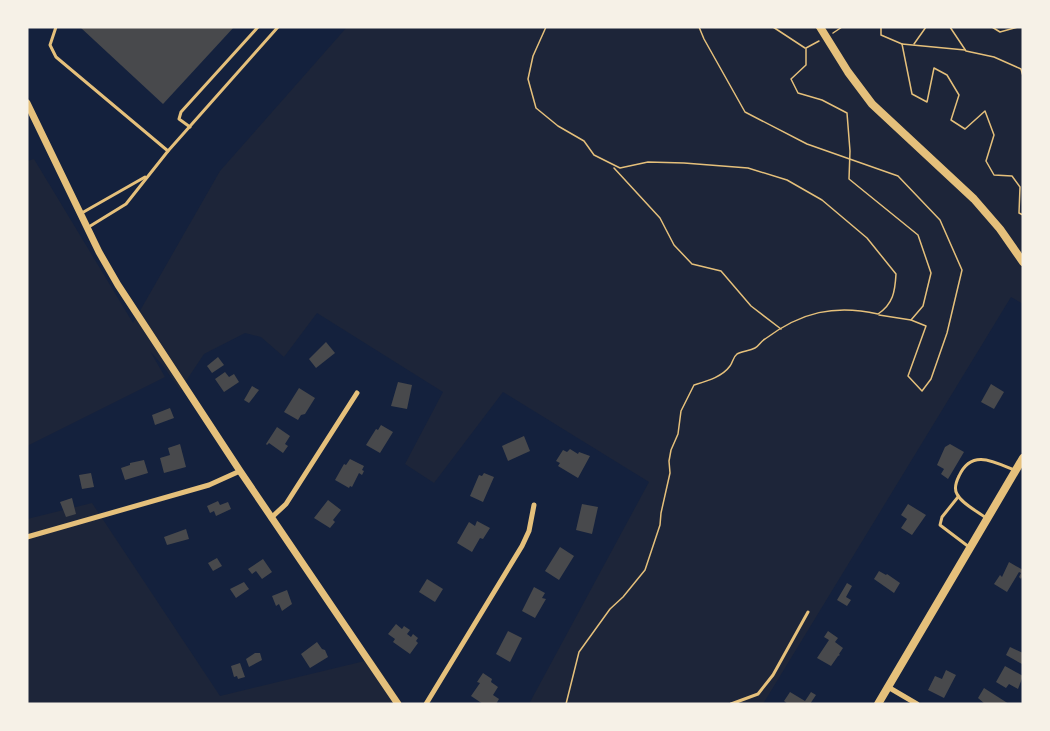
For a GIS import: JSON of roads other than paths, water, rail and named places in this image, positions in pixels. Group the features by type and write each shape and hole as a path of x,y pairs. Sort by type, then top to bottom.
{"main road":[{"path":"820,27 848,72 872,104 981,207 1023,262"},
{"path":"878,704 1023,458"}],"street":[{"path":"27,103 99,252 130,305 398,704"},
{"path":"271,518 286,504 357,393"},
{"path":"27,537 209,485 240,471"},
{"path":"426,704 522,546 529,531 534,505"},
{"path":"888,687 917,704"}],"lane":[{"path":"56,27 50,45 56,57 168,151"},
{"path":"190,127 179,119 181,112 258,27"},
{"path":"87,228 126,204 146,176 278,27"},
{"path":"80,214 146,176"},
{"path":"988,519 958,497 956,486 964,467 974,459 1016,471"},
{"path":"958,497 942,517 940,525 971,548"},
{"path":"732,704 758,694 773,675 808,612"}]}
